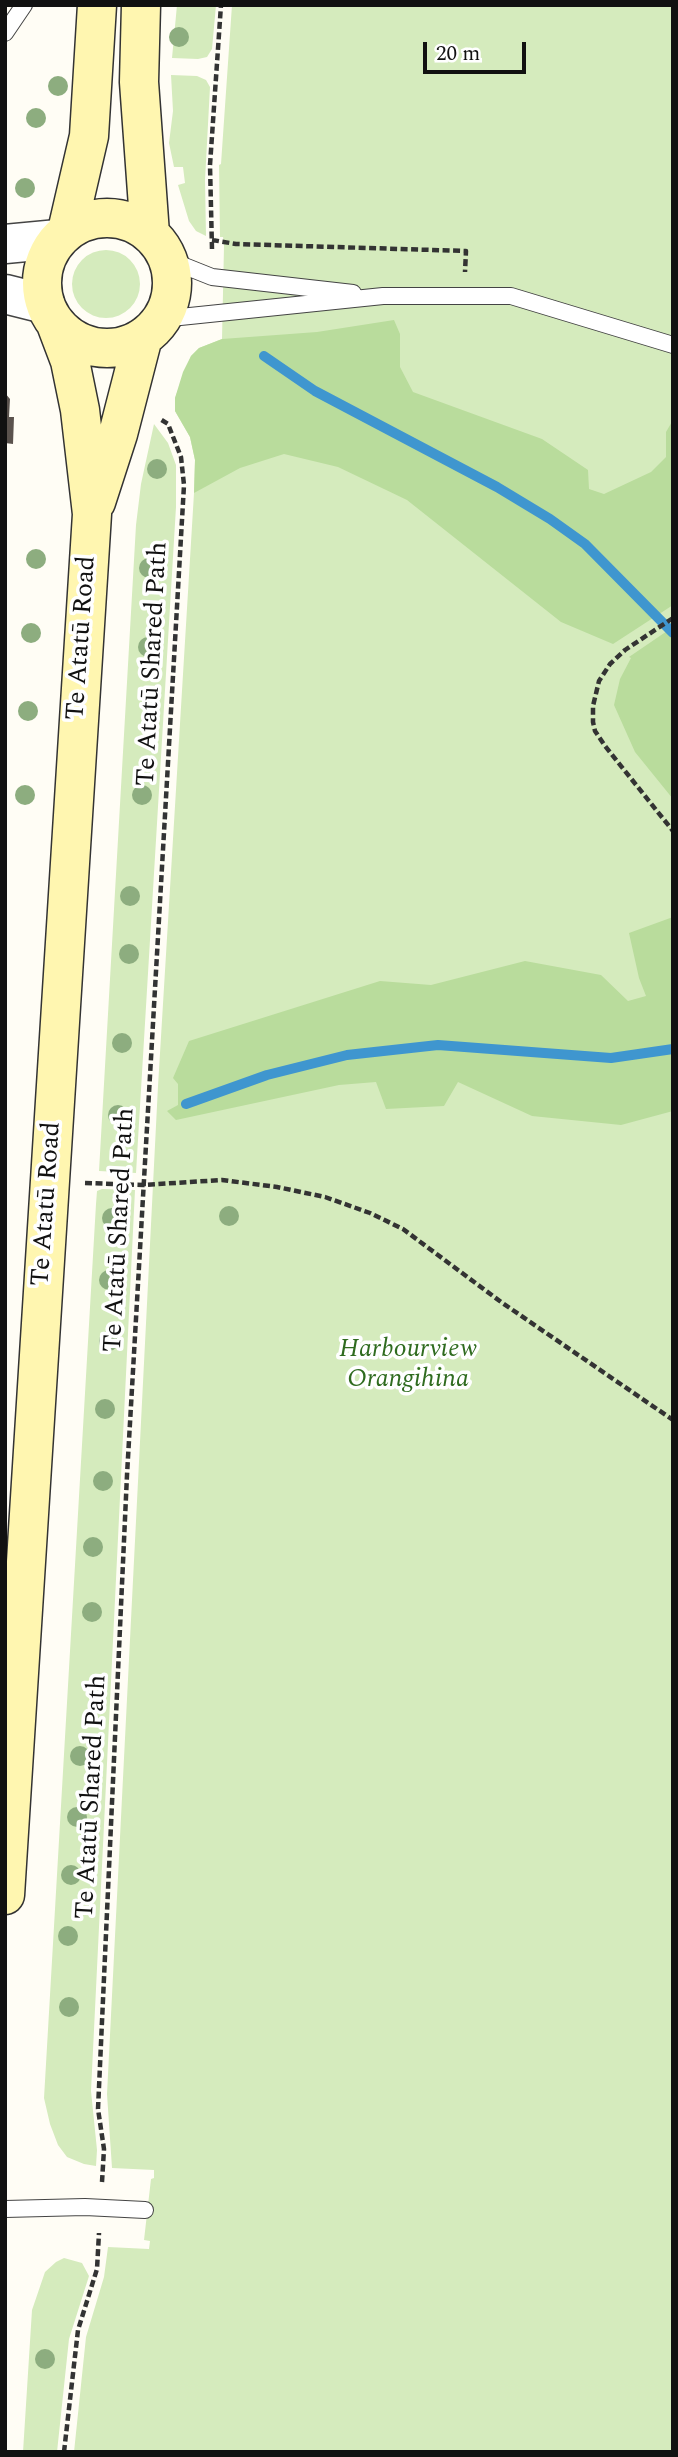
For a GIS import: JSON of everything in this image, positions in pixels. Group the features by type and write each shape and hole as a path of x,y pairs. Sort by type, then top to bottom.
{"main road":[{"path":"63,235 89,136 97,5"},
{"path":"141,5 139,82 159,246 172,279 170,300 152,328 125,345 106,348 87,345 70,337 50,314 41,287 48,253 63,235 83,222 109,218 135,224 159,246"},
{"name":"Te Atatū Road","path":"5,1895 92,514 80,410 70,361 50,314"},
{"name":"Te Atatū Road","path":"92,514 152,328"}],"street":[{"path":"5,244 63,235"},
{"path":"5,294 50,314"}],"lane":[{"path":"5,33 24,5"},
{"path":"159,246 212,276 383,296 511,296 673,345"},
{"path":"152,328 383,296"},
{"path":"5,2209 85,2207 145,2210"}],"path":[{"path":"221,5 210,165 212,240 236,244 466,251 465,269"},
{"name":"Te Atatū Shared Path","path":"102,2177 104,2148 98,2109 127,1475 184,485 181,457 168,424 153,414"},
{"path":"673,618 625,650 610,664 599,681 593,706 595,731 673,831"},
{"path":"49,1184 143,1185 222,1181 277,1187 325,1197 370,1213 403,1229 557,1341 673,1420"},
{"path":"64,2452 78,2330 97,2269 99,2237"}],"green space":[{"path":"177,5 216,5 212,49 207,57 172,58"},
{"name":"Harbourview Orangihina","path":"232,5 673,5 673,2452 74,2452 86,2337 104,2277 108,2247 149,2249 150,2241 144,2240 154,2170 112,2168 107,2094 158,1086 194,493 195,460 190,437 175,411 175,398 191,356 199,348 222,339 224,246 223,237 220,237 219,165"},
{"path":"171,75 197,76 206,80 210,87 205,180 206,236 196,231 189,221 178,185 185,183 183,167 174,167 169,143 173,111"},
{"path":"99,250 113,250 125,255 135,265 140,284 135,303 125,313 113,318 99,318 87,313 77,303 72,291 72,277 77,265 87,255"},
{"path":"394,320 400,334 400,367 413,392 542,439 588,470 589,489 604,494 651,472 666,457 666,432 673,420 673,605 613,644 561,622 407,500 338,467 284,454 240,468 194,493 195,460 190,437 175,411 175,398 183,372 191,356 199,348 222,339 317,332"},
{"path":"154,424 168,443 176,465 176,507 136,1173 99,1171 136,525 141,484"},
{"path":"673,627 673,799 635,752 614,705 620,679 631,658 629,657"},
{"path":"673,917 673,1111 621,1125 532,1116 458,1082 444,1106 386,1109 376,1082 339,1085 176,1120 167,1111 178,1105 178,1084 173,1078 189,1041 380,981 431,985 525,961 601,975 628,1001 646,996 629,933"},
{"path":"135,1190 91,2091 96,2166 67,2157 58,2145 44,2098 96,1204 97,1191"},
{"path":"64,2258 82,2263 89,2276 69,2339 57,2452 23,2452 32,2310 45,2272"}],"building":[{"path":"5,393 10,399 9,417 14,417 13,444 5,443"}],"waterway":[{"path":"264,356 315,391 497,487 550,519 585,544 673,633"},
{"path":"186,1104 267,1075 347,1055 438,1045 611,1058 673,1049"}]}
